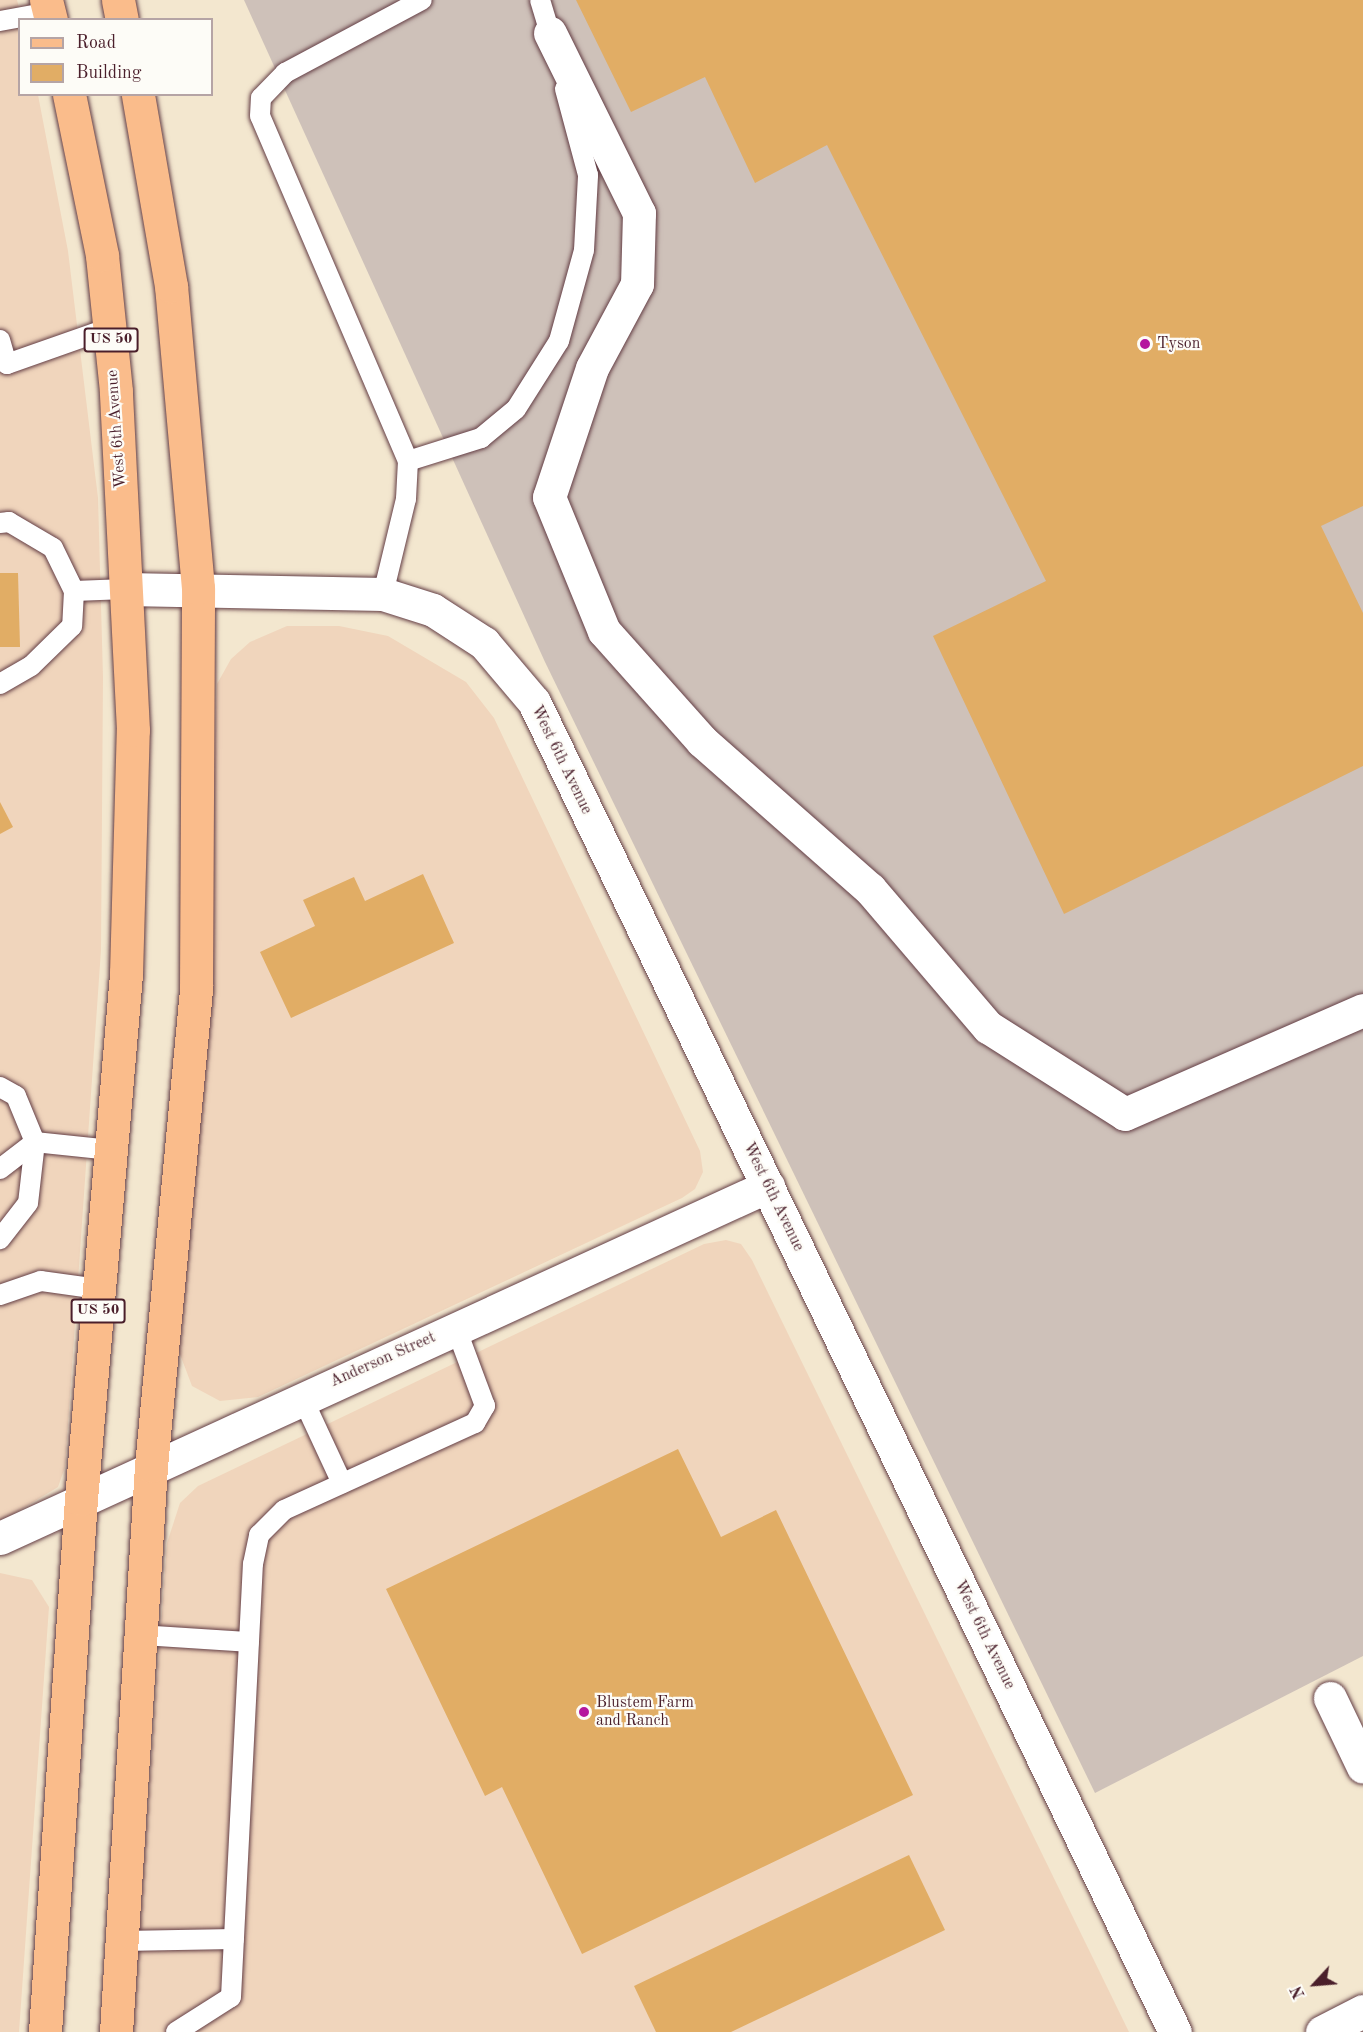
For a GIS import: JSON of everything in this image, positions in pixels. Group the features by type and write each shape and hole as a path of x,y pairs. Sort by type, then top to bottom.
{"main road":[{"path":"118,0 122,18"},
{"name":"West 6th Avenue","path":"69,96 102,255 126,589"},
{"path":"116,2032 151,1466 196,988 198,588 171,286 138,96"},
{"name":"US 50","path":"45,2032 81,1500 126,974 131,788 126,589"}],"street":[{"path":"550,33 639,213 637,284 592,368 549,497 604,631 702,741 870,889 988,1027 1125,1114 1363,1010"},
{"name":"West 6th Avenue","path":"126,589 198,588 383,594 433,610 484,643 534,702 1175,2032"},
{"name":"Anderson Street","path":"2,1533 81,1500 151,1466 768,1186"},
{"path":"1330,1698 1363,1767"},
{"path":"1322,2032 1363,2011"}],"lane":[{"path":"383,594 406,499 408,461 302,218 260,107 261,98 285,74 422,0"},
{"path":"408,461 481,438 516,409 559,341 584,249 588,176 540,0"},
{"path":"0,21 49,10"},
{"path":"0,340 3,366 109,328"},
{"path":"0,523 9,522 53,548 74,591 72,626 32,666 0,684"},
{"path":"74,591 126,589"},
{"path":"0,1087 16,1096 36,1142 28,1203 0,1239"},
{"path":"0,1169 36,1142 111,1150"},
{"path":"0,1295 41,1281 99,1289"},
{"path":"176,2032 231,1997 249,1642 259,1535 284,1510 475,1423 485,1406 456,1328"},
{"path":"302,1397 342,1483"},
{"path":"141,1635 249,1642"},
{"path":"122,1941 234,1939"}],"shaded area":[{"path":"0,0 17,0 22,18 18,18 18,96 38,96 68,251 98,498 103,677 101,950 65,1467 58,1487 0,1522"},
{"path":"244,0 1363,0 1363,1656 1095,1793 545,662"},
{"path":"287,626 339,626 388,636 466,682 494,718 700,1151 703,1172 695,1189 682,1198 258,1397 220,1401 192,1386 178,1349 206,1027 217,684 231,659 250,642"},
{"path":"726,1240 741,1244 752,1260 1129,2032 132,2032 167,1543 180,1503 198,1486 704,1244"},
{"path":"0,1573 32,1580 49,1607 19,2032 0,2032"}],"building":[{"name":"Tyson","path":"576,0 1363,0 1363,506 1321,526 1363,613 1363,766 1064,914 933,636 1046,581 827,145 755,183 705,77 631,112"},
{"path":"0,573 18,573 20,647 0,647"},
{"path":"0,802 13,827 0,834"},
{"path":"423,874 454,943 291,1018 260,952 315,926 303,900 354,877 365,901"},
{"path":"678,1449 721,1537 776,1510 913,1795 582,1954 502,1787 485,1796 386,1589"},
{"path":"909,1855 945,1930 731,2032 656,2032 634,1986"}],"place":[{"name":"Tyson","path":"1145,344"},
{"name":"Blustem Farm and Ranch","path":"584,1712"}]}
